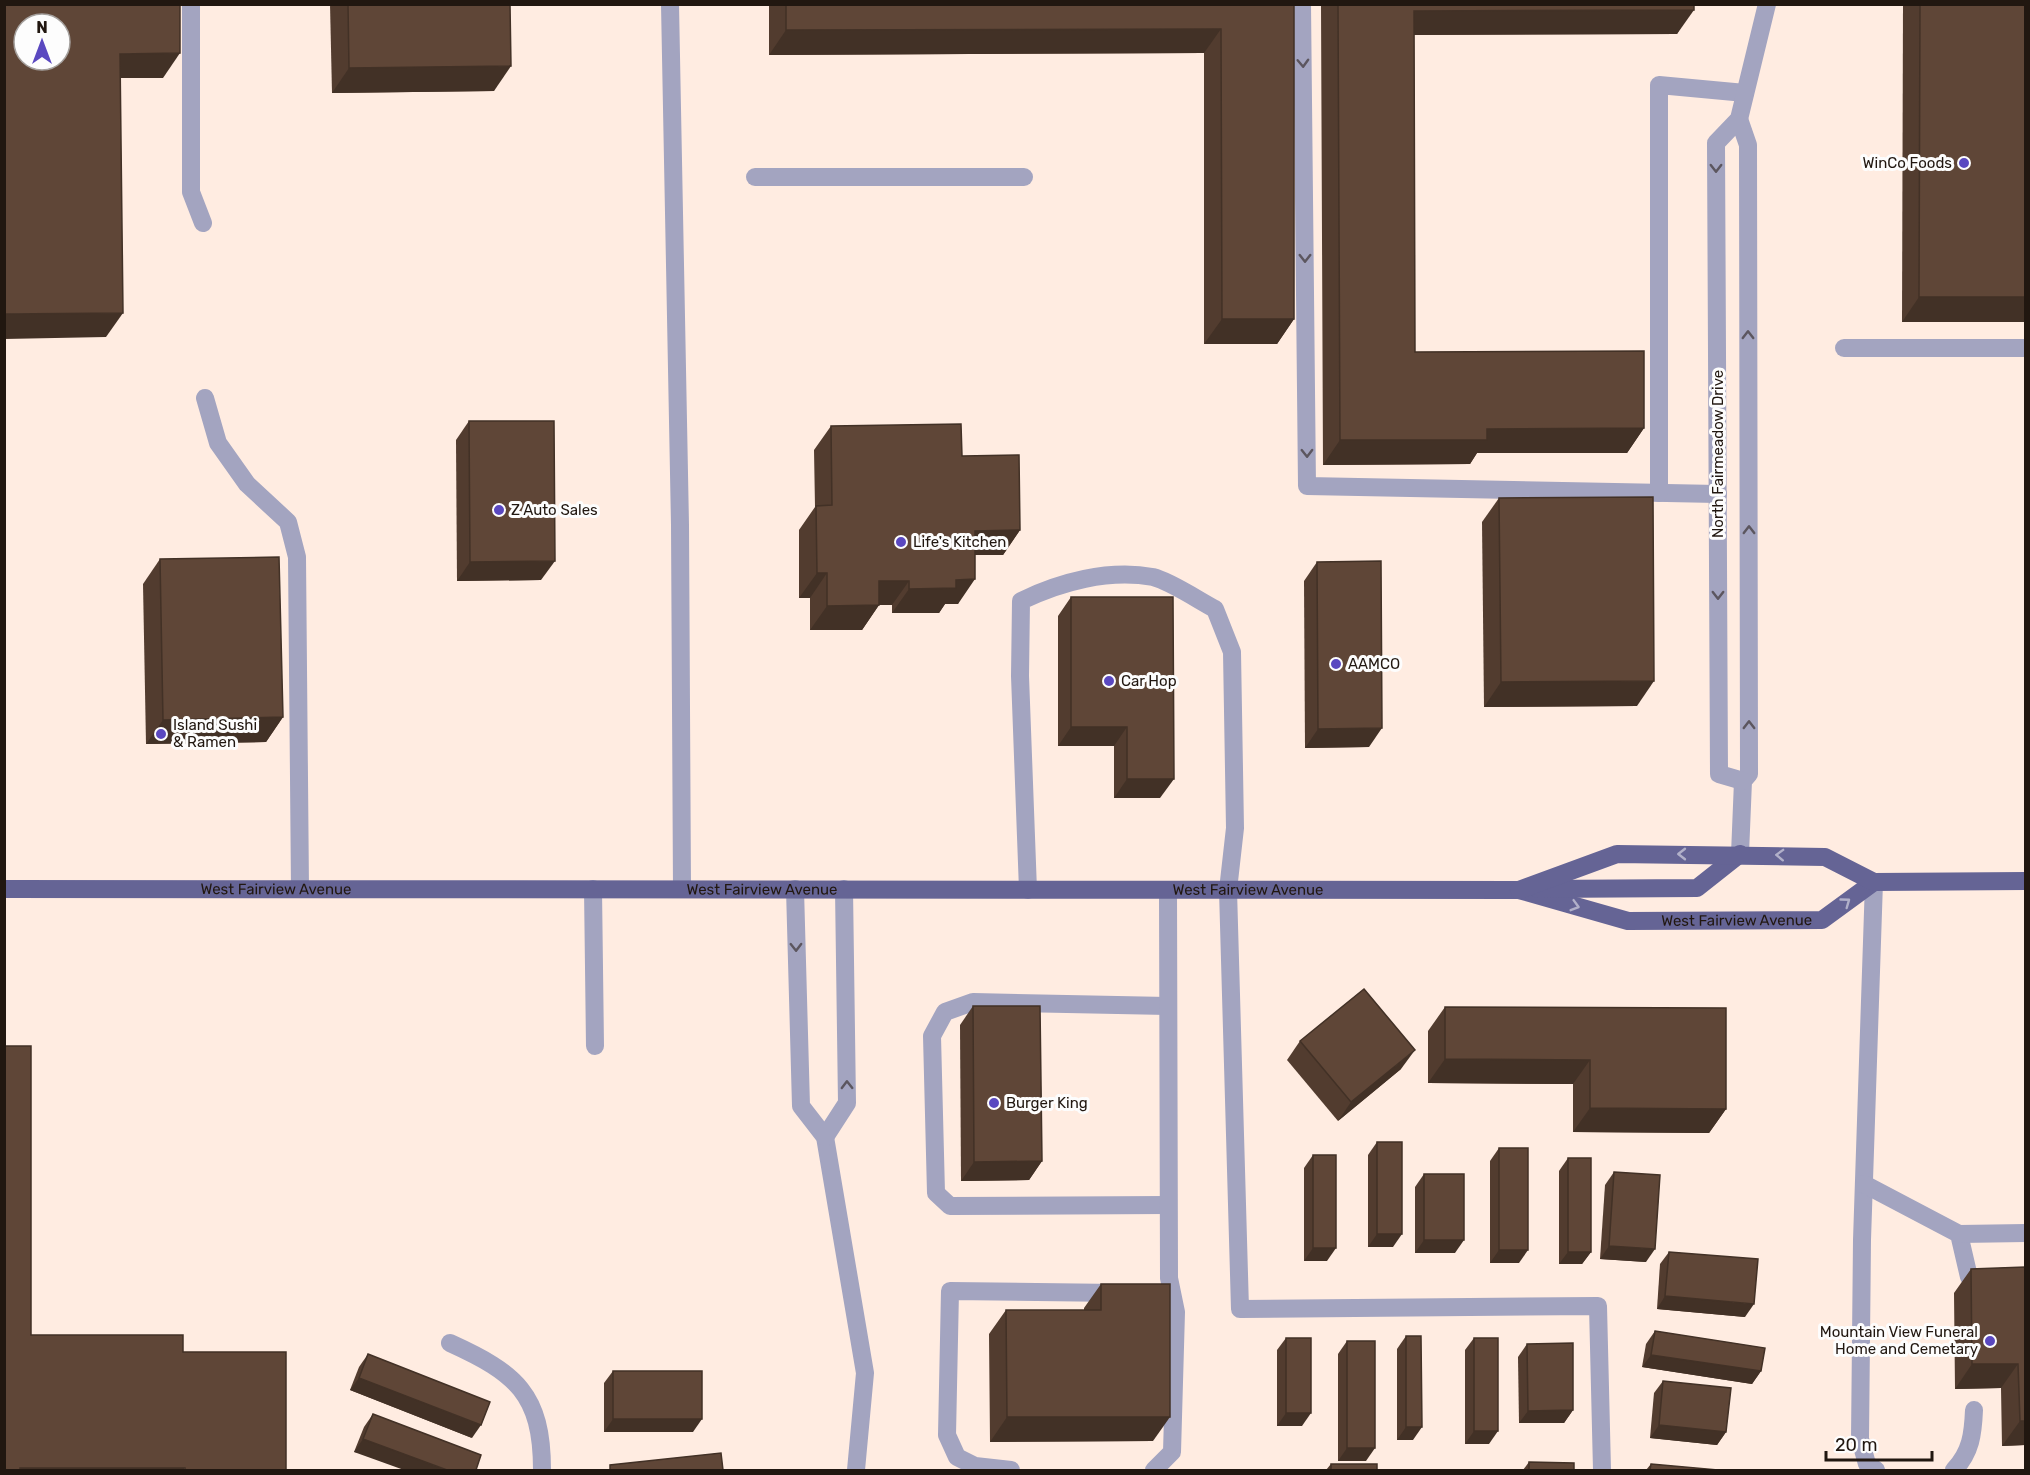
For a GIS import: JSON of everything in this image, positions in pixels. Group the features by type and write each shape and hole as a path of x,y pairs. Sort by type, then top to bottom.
{"main road":[{"name":"West Fairview Avenue","path":"1519,890 1617,854 1825,856 1874,882 2025,881"},
{"path":"1519,890 1697,888 1740,854"},
{"name":"West Fairview Avenue","path":"4,889 1519,890 1628,921 1822,920 1874,882"}],"street":[{"path":"191,4 191,192 203,222"},
{"path":"670,4 680,525 682,889"},
{"path":"1302,4 1307,486 1718,494"},
{"path":"1739,119 1767,4"},
{"path":"1659,493 1659,85 1745,93"},
{"name":"North Fairmeadow Drive","path":"1740,854 1743,781 1749,774 1748,145 1739,119 1716,143 1719,774 1743,781"},
{"path":"755,177 1024,177"},
{"path":"1844,348 2025,348"},
{"path":"205,398 218,444 247,484 288,522 297,557 300,889"},
{"path":"1028,890 1020,676 1021,601 1052,586 1078,580 1121,576 1154,577 1215,609 1232,652 1235,828 1228,890 1240,1309 1598,1306 1602,1470"},
{"path":"1874,882 1864,1184 1860,1439 1867,1464 1876,1470"},
{"path":"593,889 595,1046"},
{"path":"795,889 801,1106 825,1137 865,1373 856,1470"},
{"path":"825,1137 847,1104 844,889"},
{"path":"1155,1470 1172,1452 1176,1312 1169,1278 1168,890"},
{"path":"1168,1006 973,1002 945,1012 932,1036 936,1193 950,1206 1168,1205"},
{"path":"1864,1184 1959,1234 2025,1233"},
{"path":"1959,1234 1969,1277"},
{"path":"1011,1470 975,1466 957,1457 947,1435 950,1291 1148,1293 1169,1278"},
{"path":"450,1343 490,1362 527,1395 542,1439 542,1470"},
{"path":"1954,1470 1966,1458 1972,1435 1974,1410"}],"building":[{"path":"4,4 180,4 180,53 120,54 123,313 4,314"},
{"path":"348,4 510,4 511,66 349,68"},
{"path":"786,4 1294,4 1294,319 1222,319 1221,29 786,30"},
{"path":"1338,4 1694,4 1694,10 1414,11 1415,352 1644,351 1644,428 1487,429 1487,440 1340,440"},
{"name":"WinCo Foods","path":"1920,4 2025,4 2025,297 1919,297"},
{"name":"Z Auto Sales","path":"469,421 554,421 555,561 470,562"},
{"name":"Life's Kitchen","path":"961,424 962,456 1019,455 1020,530 975,531 975,579 956,580 956,588 909,589 909,581 879,581 879,605 827,606 827,573 817,573 816,506 832,505 831,426"},
{"path":"1653,497 1654,681 1501,682 1499,498"},
{"path":"279,557 283,717 163,720 160,559"},
{"name":"AAMCO","path":"1381,561 1382,728 1318,729 1317,562"},
{"name":"Car Hop","path":"1071,597 1173,597 1174,779 1127,779 1127,727 1071,727"},
{"path":"1364,989 1415,1050 1351,1102 1300,1041"},
{"name":"Burger King","path":"973,1006 1040,1006 1042,1161 974,1162"},
{"path":"1445,1007 1726,1008 1726,1109 1590,1108 1590,1060 1445,1059"},
{"path":"4,1046 31,1046 31,1335 183,1335 183,1352 286,1352 286,1470 20,1468 20,1470 4,1470"},
{"path":"1377,1142 1402,1142 1402,1234 1377,1234"},
{"path":"1499,1148 1528,1148 1528,1250 1499,1250"},
{"path":"1313,1155 1336,1155 1336,1248 1313,1248"},
{"path":"1568,1158 1591,1158 1591,1252 1568,1252"},
{"path":"1614,1172 1660,1175 1655,1249 1609,1246"},
{"path":"1424,1174 1464,1174 1464,1240 1424,1240"},
{"path":"1669,1252 1758,1259 1754,1304 1665,1296"},
{"path":"2025,1267 2025,1421 2020,1421 2018,1364 1972,1364 1971,1269"},
{"path":"1101,1284 1170,1284 1170,1417 1007,1417 1006,1310 1101,1310"},
{"path":"1655,1331 1765,1348 1761,1371 1651,1355"},
{"path":"1406,1336 1421,1336 1422,1427 1406,1427"},
{"path":"1286,1338 1311,1338 1311,1413 1286,1413"},
{"path":"1474,1338 1498,1338 1498,1431 1474,1431"},
{"path":"1347,1341 1375,1341 1375,1448 1347,1448"},
{"path":"1573,1343 1573,1410 1528,1411 1527,1344"},
{"path":"368,1354 490,1402 481,1425 359,1378"},
{"path":"613,1371 702,1371 702,1419 613,1419"},
{"path":"1663,1381 1731,1388 1726,1432 1659,1425"},
{"path":"373,1414 481,1455 476,1470 447,1470 363,1439"},
{"path":"721,1453 723,1470 610,1470 610,1465"},
{"path":"1529,1462 1574,1463 1574,1470 1529,1470"},
{"path":"1331,1464 1377,1464 1377,1470 1331,1470"},
{"path":"1651,1464 1718,1470 1650,1470"}],"place":[{"name":"WinCo Foods","path":"1964,163"},
{"name":"Z Auto Sales","path":"499,510"},
{"name":"Life's Kitchen","path":"901,542"},
{"name":"AAMCO","path":"1336,664"},
{"name":"Car Hop","path":"1109,681"},
{"name":"Island Sushi & Ramen","path":"161,734"},
{"name":"Burger King","path":"994,1103"},
{"name":"Mountain View Funeral Home and Cemetary","path":"1990,1341"}]}
